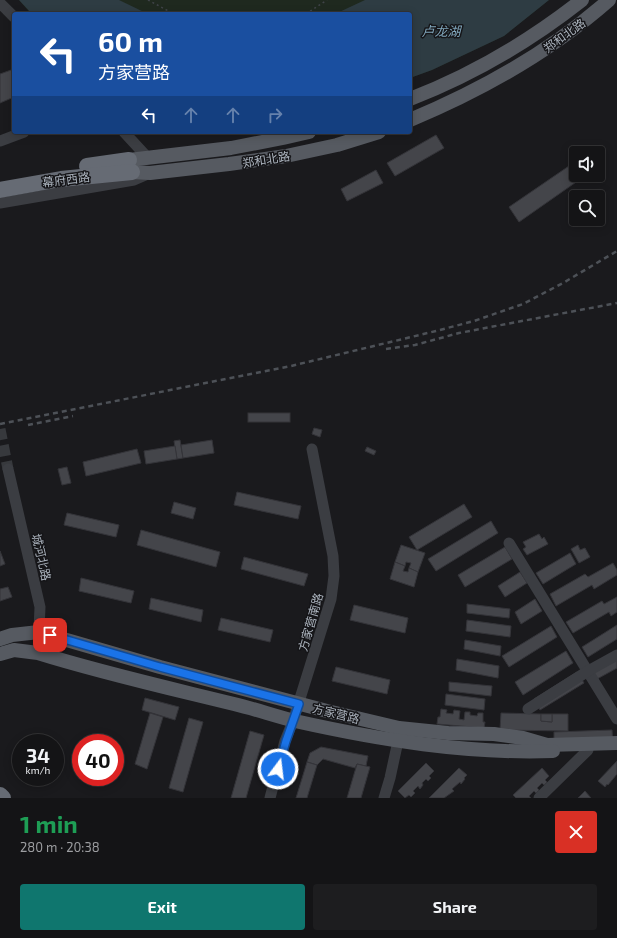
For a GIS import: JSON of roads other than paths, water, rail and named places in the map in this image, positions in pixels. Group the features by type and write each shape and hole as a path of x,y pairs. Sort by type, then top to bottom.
{"highway":[{"name":"幕府西路","path":"0,181 58,170 130,166"},
{"name":"幕府西路","path":"0,190 130,166"},
{"path":"0,794 3,798"}],"main road":[{"name":"郑和北路","path":"412,98 433,90 486,64 531,38 582,0"},
{"name":"郑和北路","path":"412,119 494,81 555,42 579,25 609,0"},
{"name":"郑和北路","path":"130,166 147,157 231,148 300,134"},
{"name":"郑和北路","path":"130,166 150,173 229,164 286,156 337,145 373,134"},
{"name":"方家营路","path":"39,632 160,667 299,704 399,728 448,733 494,734 523,738 547,745 617,743"},
{"path":"0,639 12,635 39,632"},
{"path":"0,654 14,650 38,653"},
{"name":"方家营路","path":"38,653 293,721 398,741 486,751 522,752 617,748"}],"street":[{"path":"0,3 12,15"},
{"path":"0,141 19,134"},
{"path":"126,134 147,157"},
{"path":"0,202 134,180 150,173"},
{"name":"方家营南路","path":"270,798 286,741 299,704 331,599 334,576 333,556 312,449"},
{"name":"城河北路","path":"8,469 40,607 38,653"},
{"path":"509,543 617,719"},
{"path":"528,709 588,671 617,655"},
{"path":"384,798 398,741"},
{"path":"539,798 588,750"}],"water":[{"path":"19,0 119,0 144,12 30,12"},
{"name":"卢龙湖","path":"365,0 549,0 504,36 432,70 412,77 412,12 339,12"}],"tunnel":[{"path":"0,429 8,469"}],"railway":[{"path":"0,424 291,366 474,321 523,304 563,283 617,251"},
{"path":"386,349 415,345 459,333 617,303"},
{"path":"28,425 73,416"}]}
